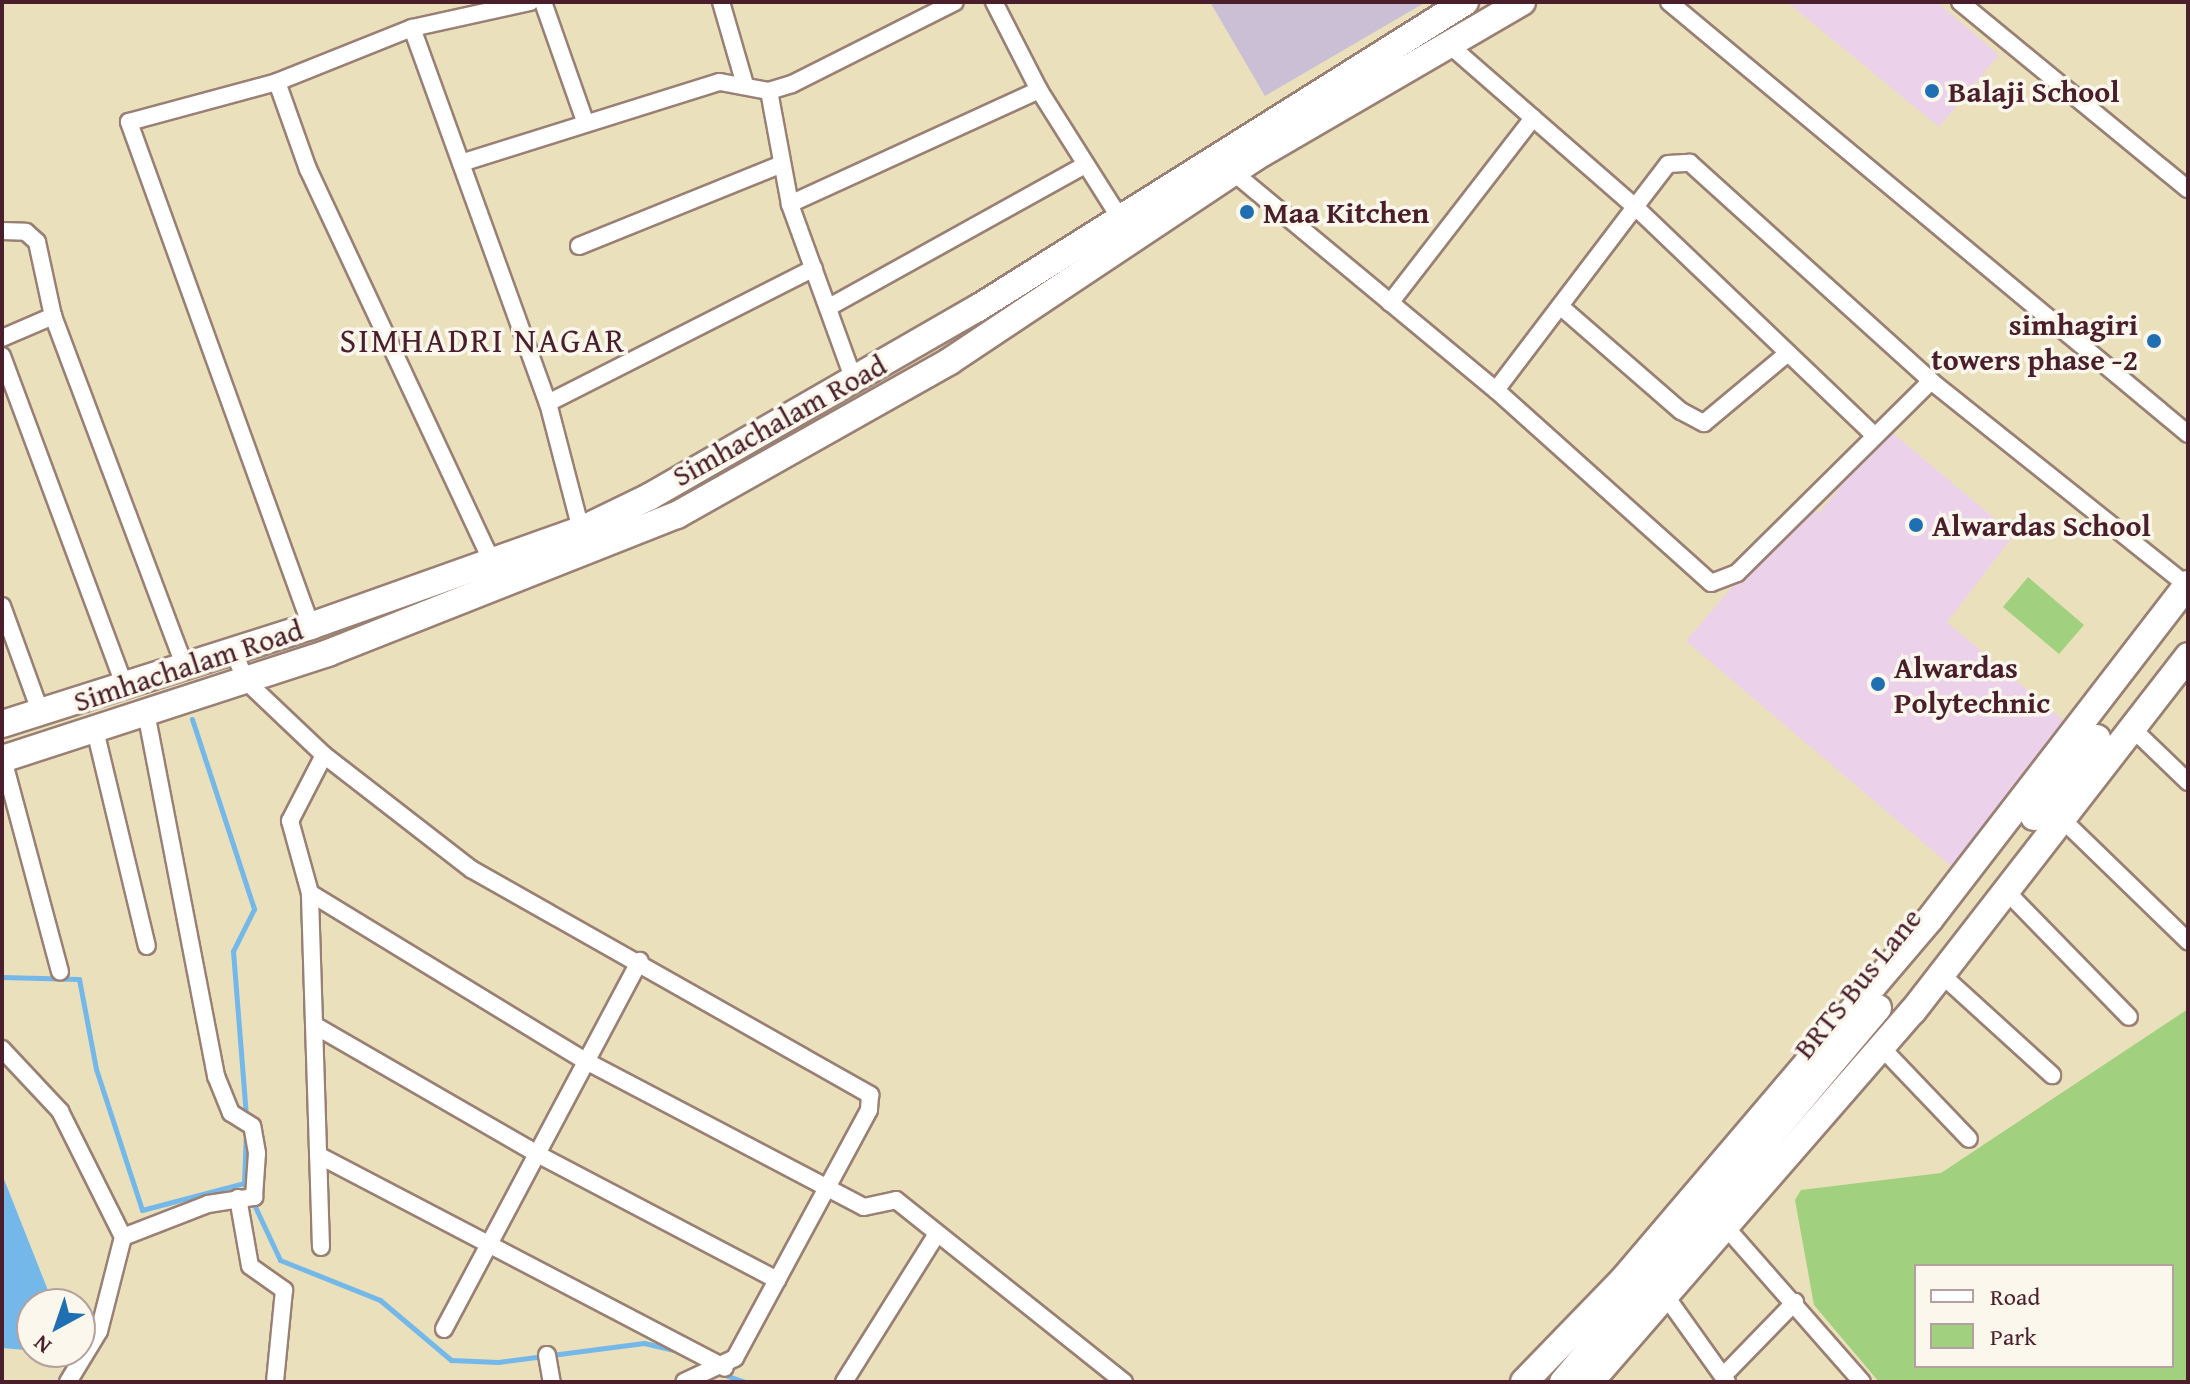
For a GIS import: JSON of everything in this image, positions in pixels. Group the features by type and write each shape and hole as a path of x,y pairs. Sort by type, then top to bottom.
{"main road":[{"path":"2,724 183,661 311,626 581,530 855,383 1422,24 1465,2"},
{"name":"Simhachalam Road","path":"2,759 246,681 590,555 677,515 950,361 1233,172 1439,46 1522,2"},
{"path":"1422,24 1439,46"},
{"path":"1118,215 1135,240"},
{"path":"581,530 590,555"},
{"path":"1524,1382 1622,1281 1930,919 2188,585"},
{"name":"BRTS Bus Lane","path":"1563,1382 2071,772 2188,614"},
{"path":"1590,1382 1942,975 2064,821 2188,656"}],"street":[{"path":"311,626 129,122 277,82 412,28 530,2"},
{"path":"543,2 585,121"},
{"path":"721,2 744,81"},
{"path":"461,163 585,121 744,81 769,91 955,2"},
{"path":"994,2 1039,90 1118,215"},
{"path":"1669,2 2188,434"},
{"path":"1960,2 2188,189"},
{"path":"412,28 548,403 581,530"},
{"path":"1439,46 1533,118 1635,207 1874,435"},
{"path":"277,82 308,169 492,561"},
{"path":"790,204 1039,90"},
{"path":"769,91 790,204 855,383"},
{"path":"1390,303 1533,118"},
{"path":"1496,390 1668,164 1690,163 1931,381 2188,585"},
{"path":"579,246 782,164"},
{"path":"829,307 1085,165"},
{"path":"1233,172 1496,390 1711,583 1737,573 1931,381"},
{"path":"2,231 26,232 37,242 53,316 183,661"},
{"path":"548,403 814,268"},
{"path":"1560,306 1681,411 1704,423 1788,353"},
{"path":"2,338 53,316"},
{"path":"2,356 123,682"},
{"path":"2,606 40,711"},
{"path":"232,648 246,681 324,755 471,869 863,1085 869,1110 777,1280 724,1368 684,1382"},
{"path":"146,714 216,1076 231,1113 246,1123 257,1153 246,1197 250,1266 284,1290 275,1382"},
{"path":"95,730 147,946"},
{"path":"2134,730 2188,782"},
{"path":"321,1247 310,893 290,821 324,755"},
{"path":"2,759 60,972"},
{"path":"2064,821 2188,941"},
{"path":"310,893 582,1059 864,1207 896,1200 1124,1382"},
{"path":"2008,893 2129,1017"},
{"path":"444,1329 494,1245 541,1156 582,1059 640,961"},
{"path":"1942,975 2052,1075"},
{"path":"314,1025 541,1156 777,1280"},
{"path":"1881,1047 1969,1139"},
{"path":"2,1049 60,1111 123,1237 99,1331 68,1382"},
{"path":"318,1155 724,1368"},
{"path":"123,1237 246,1197"},
{"path":"1724,1225 1795,1302 1862,1382"},
{"path":"844,1382 937,1234"},
{"path":"1665,1295 1725,1379 1795,1302"},
{"path":"547,1355 552,1382"}],"shaded area":[{"path":"1210,2 1426,2 1265,96"},
{"name":"Balaji School","path":"1787,2 1937,2 1999,55 1939,127"},
{"name":"Alwardas Polytechnic","path":"1888,429 2014,535 1947,622 2071,727 1952,867 1686,641 1805,501 1819,513"}],"green space":[{"path":"2028,577 2084,625 2059,654 2003,607"},
{"path":"2188,1009 2188,1382 1879,1382 1814,1305 1795,1200 1801,1190 1941,1173"}],"water":[{"path":"2,1174 47,1288 16,1288 16,1349 2,1348"}],"waterway":[{"path":"192,719 254,909 233,951 246,1118"},
{"path":"2,977 79,979 96,1069 142,1210 244,1183 280,1260 380,1300 451,1360 498,1362 644,1343 675,1350"},
{"path":"244,1183 246,1132"},
{"path":"719,1373 745,1382"}],"place":[{"name":"Balaji School","path":"1932,91"},
{"name":"Maa Kitchen","path":"1247,212"},
{"name":"simhagiri towers phase -2","path":"2154,341"},
{"name":"Alwardas School","path":"1916,525"},
{"name":"Alwardas Polytechnic","path":"1878,684"}],"district":[{"name":"SIMHADRI NAGAR","path":"483,340"}]}
